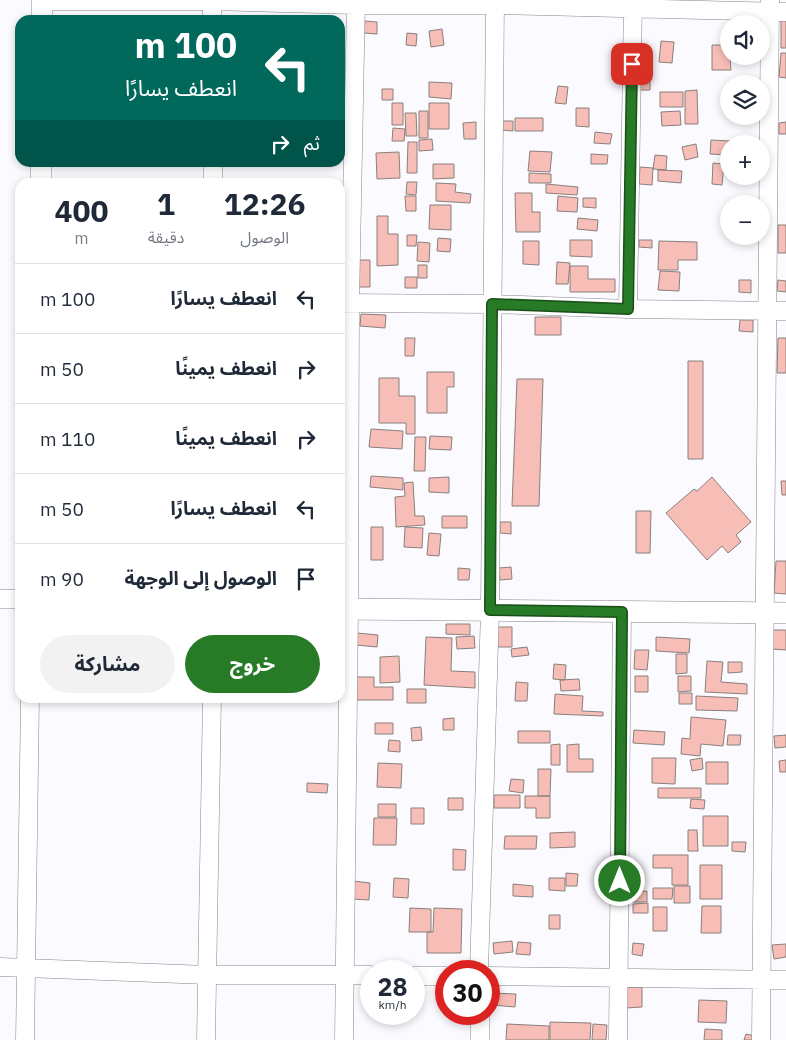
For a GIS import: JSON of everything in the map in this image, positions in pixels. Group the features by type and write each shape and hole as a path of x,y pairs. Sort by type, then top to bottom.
{"street":[{"path":"42,15 42,0 633,4 775,8 767,310 776,613 760,1040"},
{"path":"212,1 212,15"},
{"path":"344,1040 345,302 356,2"},
{"path":"480,960 490,610 495,3"},
{"path":"628,309 633,4"},
{"path":"345,302 786,311"},
{"path":"0,600 15,599"},
{"path":"345,609 776,613"},
{"path":"618,1040 622,612"},
{"path":"24,1040 30,703"},
{"path":"206,1040 212,703"},
{"path":"0,968 207,975 360,975"},
{"path":"500,976 786,980"},
{"path":"480,1025 480,1040"}],"building":[{"path":"781,20 786,20 786,48 781,48"},
{"path":"365,21 377,22 377,34 364,33"},
{"path":"442,29 444,45 431,47 429,31"},
{"path":"407,33 417,34 416,46 406,45"},
{"path":"661,41 674,42 672,63 659,62"},
{"path":"712,45 720,45 720,65 731,65 731,70 712,70"},
{"path":"781,53 786,53 786,78 779,77"},
{"path":"639,70 650,71 650,90 639,90"},
{"path":"429,82 452,83 451,99 429,97"},
{"path":"558,86 568,87 566,104 555,103"},
{"path":"382,89 393,89 393,100 382,100"},
{"path":"697,90 698,124 685,124 685,91"},
{"path":"660,92 683,92 683,107 660,107"},
{"path":"392,103 403,103 403,125 392,125"},
{"path":"429,103 449,103 449,129 429,129"},
{"path":"576,108 589,108 589,127 576,126"},
{"path":"419,111 428,111 428,138 419,138"},
{"path":"680,111 681,125 662,126 661,112"},
{"path":"405,113 416,113 417,136 406,136"},
{"path":"515,118 543,118 543,131 515,131"},
{"path":"502,121 513,121 513,131 501,130"},
{"path":"476,122 476,139 464,139 463,123"},
{"path":"786,122 786,134 779,134 779,123"},
{"path":"393,128 405,129 404,141 392,141"},
{"path":"595,132 612,134 610,144 594,143"},
{"path":"432,139 433,150 419,151 419,140"},
{"path":"711,140 720,140 720,155 710,154"},
{"path":"408,142 417,142 417,173 407,173"},
{"path":"696,144 698,157 685,160 682,147"},
{"path":"530,151 552,152 550,172 528,171"},
{"path":"399,152 400,178 377,179 376,153"},
{"path":"591,154 608,155 607,164 591,164"},
{"path":"655,155 667,156 666,170 653,169"},
{"path":"713,163 720,164 720,185 712,184"},
{"path":"433,164 454,164 454,178 433,179"},
{"path":"640,167 653,168 652,185 639,184"},
{"path":"658,170 682,171 681,183 658,181"},
{"path":"529,173 551,174 551,183 529,183"},
{"path":"407,182 417,182 416,195 406,194"},
{"path":"436,183 456,184 455,192 471,194 470,203 436,201"},
{"path":"546,184 578,187 577,195 546,193"},
{"path":"515,193 532,193 532,212 540,212 540,232 516,232"},
{"path":"405,196 416,196 416,211 406,211"},
{"path":"558,196 578,198 577,212 557,211"},
{"path":"583,198 596,198 596,208 583,207"},
{"path":"430,205 451,205 451,230 429,229"},
{"path":"377,216 388,216 388,234 398,234 398,265 377,266"},
{"path":"578,218 598,220 597,231 577,229"},
{"path":"778,225 786,225 786,253 778,253"},
{"path":"407,235 417,235 416,246 407,246"},
{"path":"438,238 451,239 450,252 437,251"},
{"path":"570,240 592,240 592,257 570,256"},
{"path":"639,240 652,240 652,248 639,247"},
{"path":"523,241 539,241 539,265 523,264"},
{"path":"659,241 697,242 697,260 678,260 678,270 658,270"},
{"path":"418,242 430,243 429,262 417,261"},
{"path":"359,260 370,260 370,287 359,287"},
{"path":"557,262 570,263 568,284 556,284"},
{"path":"418,265 427,265 427,278 418,278"},
{"path":"570,266 588,266 588,279 615,279 615,292 570,292"},
{"path":"660,271 680,272 679,291 658,290"},
{"path":"405,277 417,277 417,288 405,288"},
{"path":"739,280 751,280 751,293 739,292"},
{"path":"778,280 786,281 786,292 777,291"},
{"path":"361,314 386,315 385,328 360,326"},
{"path":"535,317 561,317 561,335 535,335"},
{"path":"740,320 753,320 753,332 739,331"},
{"path":"405,338 415,338 414,356 405,356"},
{"path":"778,338 786,338 786,373 777,373"},
{"path":"688,361 703,361 703,459 688,459"},
{"path":"427,372 454,372 454,387 447,387 447,413 427,413"},
{"path":"379,378 399,378 399,396 415,396 415,434 406,434 406,423 379,423"},
{"path":"517,379 543,379 539,506 512,506"},
{"path":"371,429 403,431 402,449 369,447"},
{"path":"430,436 452,437 451,450 429,449"},
{"path":"415,437 426,437 425,471 414,471"},
{"path":"371,476 403,478 403,490 370,487"},
{"path":"449,477 449,493 429,492 429,478"},
{"path":"712,477 751,522 736,535 741,542 728,553 722,546 707,560 666,513 694,489 697,491"},
{"path":"781,481 786,481 786,495 782,495"},
{"path":"413,482 415,516 424,516 425,525 396,527 395,497 405,496 404,483"},
{"path":"636,511 651,511 650,553 636,553"},
{"path":"442,516 467,516 467,528 442,528"},
{"path":"500,522 511,522 511,534 500,533"},
{"path":"371,527 383,527 383,560 371,560"},
{"path":"405,527 423,528 422,548 404,547"},
{"path":"429,533 441,534 439,556 427,555"},
{"path":"776,561 786,561 786,594 774,593"},
{"path":"511,567 512,579 500,580 499,568"},
{"path":"458,568 470,569 469,580 458,580"},
{"path":"446,624 470,624 470,635 446,634"},
{"path":"496,627 512,627 512,647 496,647"},
{"path":"771,630 786,630 786,650 771,649"},
{"path":"357,633 378,635 377,647 356,645"},
{"path":"474,636 475,648 457,649 456,637"},
{"path":"426,637 452,638 451,671 475,672 475,688 424,685"},
{"path":"656,637 690,639 689,653 656,651"},
{"path":"527,647 529,655 512,657 511,649"},
{"path":"635,650 649,650 647,670 634,669"},
{"path":"676,654 687,654 687,673 676,674"},
{"path":"399,656 400,682 380,683 380,657"},
{"path":"707,661 723,662 721,682 747,684 747,694 705,692"},
{"path":"728,662 742,662 742,672 728,673"},
{"path":"554,664 566,665 565,680 553,679"},
{"path":"635,676 648,676 648,692 635,692"},
{"path":"678,676 691,676 691,691 678,692"},
{"path":"356,677 374,677 374,687 393,687 393,700 356,700"},
{"path":"579,679 580,690 561,691 560,680"},
{"path":"516,682 528,683 527,701 515,701"},
{"path":"407,689 426,689 426,703 407,703"},
{"path":"679,693 692,693 692,704 679,704"},
{"path":"555,694 583,696 582,711 603,712 603,716 554,714"},
{"path":"696,696 738,698 737,711 696,710"},
{"path":"691,717 726,720 723,746 701,744 700,756 681,754 682,738 690,739"},
{"path":"454,718 454,730 443,730 443,719"},
{"path":"375,723 393,723 393,734 375,734"},
{"path":"421,727 422,740 412,741 411,728"},
{"path":"634,730 665,732 664,745 633,743"},
{"path":"518,731 550,731 550,743 518,743"},
{"path":"728,735 741,735 740,745 727,745"},
{"path":"786,735 786,747 775,748 774,736"},
{"path":"389,740 400,741 400,752 388,751"},
{"path":"560,744 560,765 551,765 551,745"},
{"path":"579,744 579,759 593,759 593,772 567,772 567,745"},
{"path":"652,758 676,758 675,784 652,783"},
{"path":"702,758 703,769 692,771 690,760"},
{"path":"786,760 786,772 780,772 779,761"},
{"path":"706,762 728,762 728,784 706,784"},
{"path":"378,763 402,764 401,788 377,787"},
{"path":"538,769 551,769 550,796 538,796"},
{"path":"511,779 524,780 523,793 509,791"},
{"path":"307,783 328,784 327,793 307,792"},
{"path":"658,788 701,788 701,798 658,798"},
{"path":"494,795 520,795 520,808 494,808"},
{"path":"525,796 550,796 550,818 536,818 536,808 525,808"},
{"path":"448,798 463,798 463,810 448,810"},
{"path":"691,799 705,800 704,809 690,808"},
{"path":"378,804 396,804 396,817 378,817"},
{"path":"411,808 424,808 424,824 411,824"},
{"path":"703,816 728,816 728,846 703,846"},
{"path":"374,818 397,818 396,845 373,845"},
{"path":"688,830 697,830 698,851 688,851"},
{"path":"575,832 575,847 550,848 550,833"},
{"path":"505,836 537,836 536,849 504,849"},
{"path":"732,842 746,842 745,852 732,851"},
{"path":"453,849 466,850 465,870 453,870"},
{"path":"653,855 688,855 688,885 672,885 672,868 653,868"},
{"path":"700,865 722,865 722,899 700,899"},
{"path":"566,873 578,874 577,886 566,886"},
{"path":"394,878 409,879 408,898 393,897"},
{"path":"549,878 565,878 565,891 549,890"},
{"path":"353,881 370,883 369,900 352,899"},
{"path":"513,884 533,886 533,897 513,896"},
{"path":"674,886 690,886 690,903 674,903"},
{"path":"653,888 673,888 672,899 653,899"},
{"path":"647,891 647,902 632,902 632,892"},
{"path":"648,903 648,913 633,913 633,904"},
{"path":"702,906 721,906 721,933 701,933"},
{"path":"653,907 667,907 667,931 653,931"},
{"path":"410,908 431,909 431,932 409,932"},
{"path":"434,908 462,909 461,953 427,953 427,932 433,932"},
{"path":"549,915 560,915 560,929 549,929"},
{"path":"512,941 513,952 494,954 493,943"},
{"path":"518,942 531,943 530,955 516,954"},
{"path":"633,943 644,944 642,956 632,954"},
{"path":"786,944 786,957 774,959 772,945"},
{"path":"626,987 642,987 642,1007 626,1008"},
{"path":"500,993 516,994 515,1007 500,1006"},
{"path":"699,1000 727,1001 726,1023 698,1022"},
{"path":"550,1022 591,1023 590,1040 550,1040"},
{"path":"507,1024 549,1026 549,1040 506,1040"},
{"path":"593,1024 607,1025 606,1040 592,1040"},
{"path":"705,1029 722,1030 722,1040 704,1040"},
{"path":"746,1034 755,1036 754,1040 744,1040"}],"route":[{"path":"620,881 622,612 490,610 492,304 628,309 632,64"}]}
